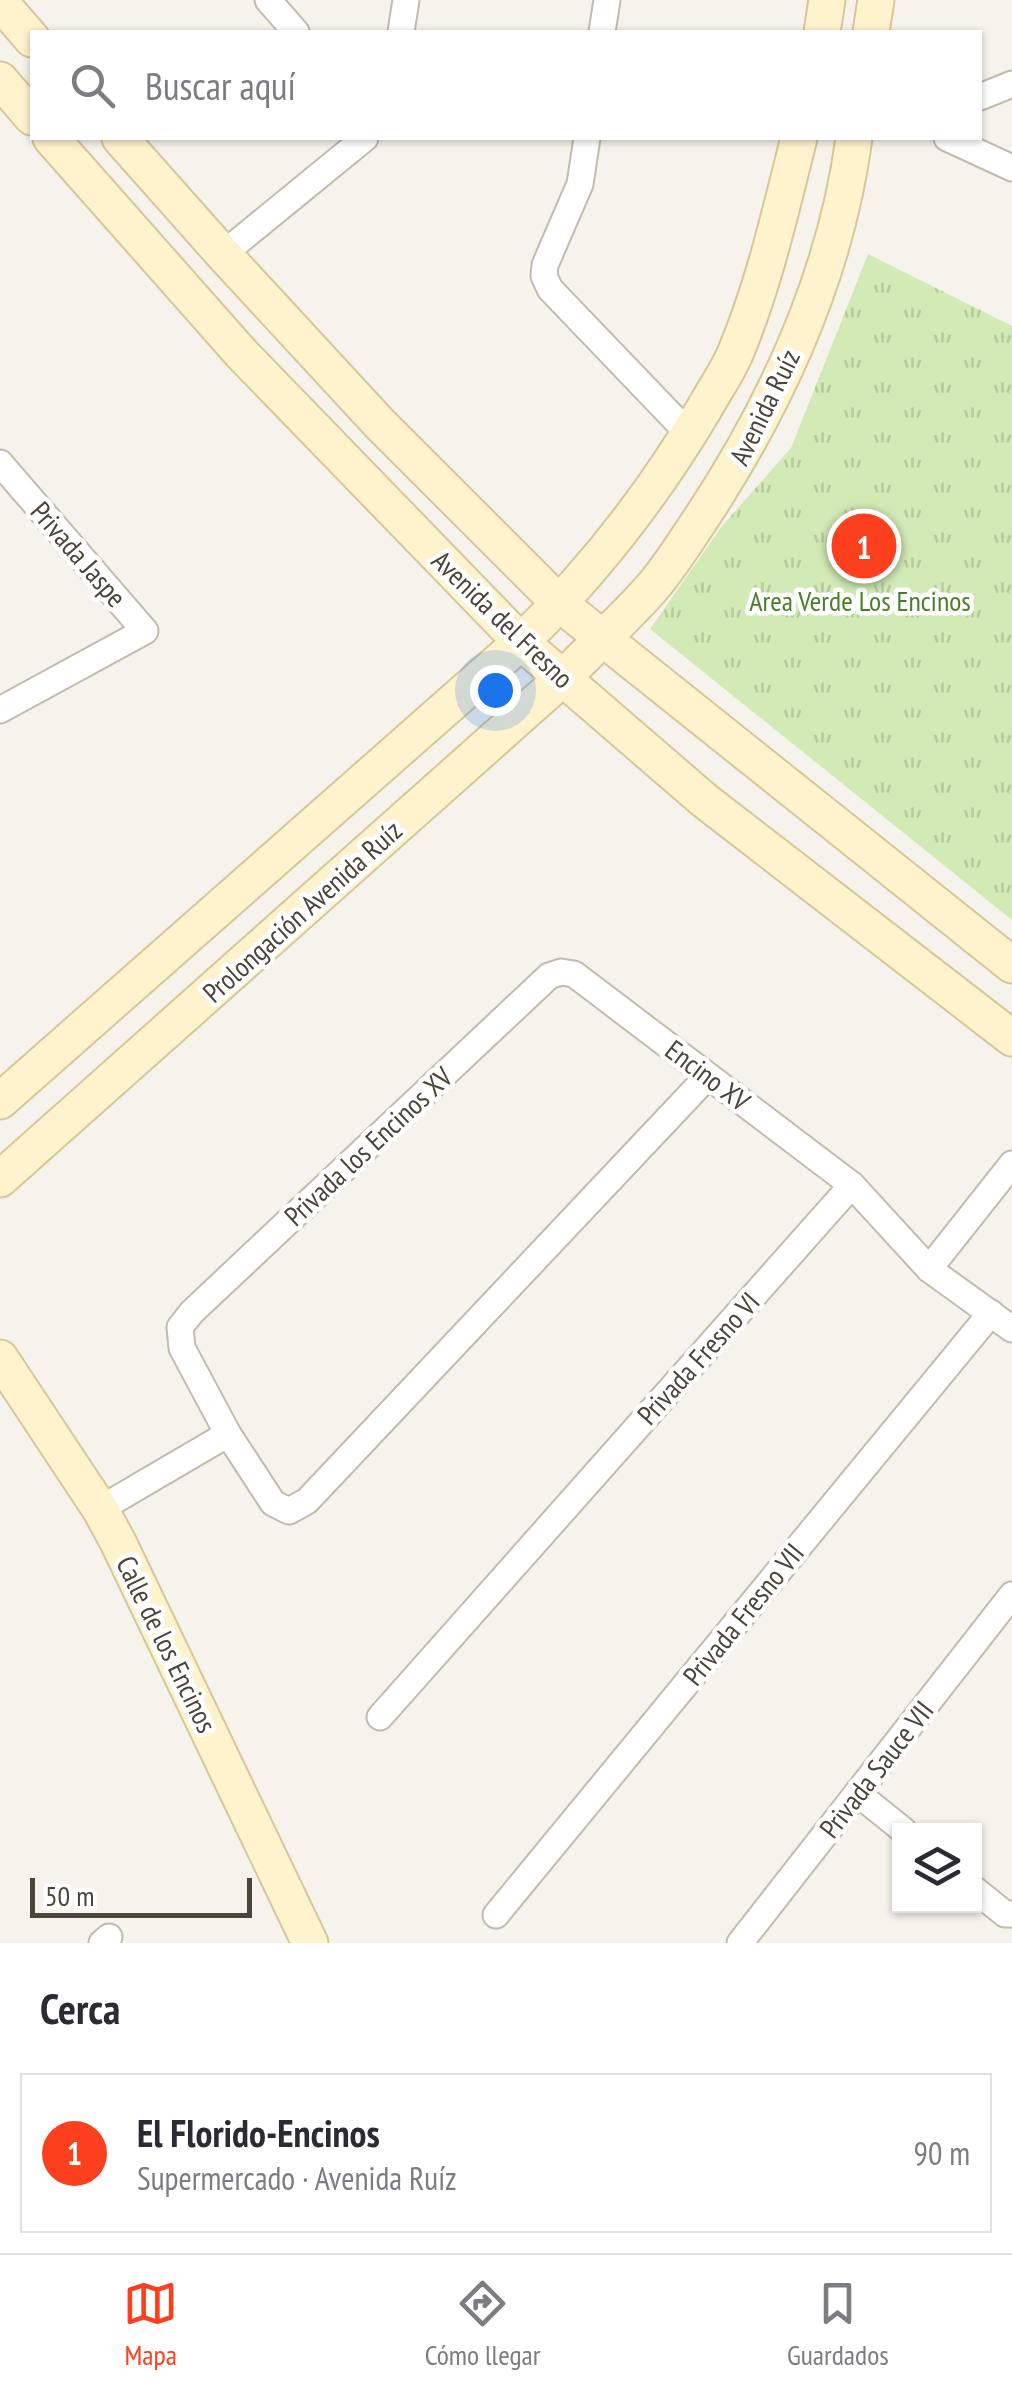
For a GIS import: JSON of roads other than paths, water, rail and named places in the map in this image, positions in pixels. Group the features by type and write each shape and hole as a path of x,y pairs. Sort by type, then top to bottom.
{"street":[{"path":"268,0 294,30"},
{"path":"401,30 406,0"},
{"path":"602,30 606,0"},
{"path":"822,30 827,0"},
{"path":"871,30 876,0"},
{"path":"0,2 30,37"},
{"path":"0,80 30,115"},
{"path":"982,95 1012,84"},
{"name":"Avenida del Fresno","path":"53,140 241,353 521,642 704,800 1012,1038"},
{"name":"Avenida del Fresno","path":"122,140 379,423 560,604 1012,965"},
{"path":"222,254 363,140"},
{"path":"586,140 580,184 545,264 544,276 550,290 689,434"},
{"name":"Avenida Ruíz","path":"560,604 622,532 689,434 736,354 752,312 798,140"},
{"name":"Avenida Ruíz","path":"601,639 670,564 729,475 780,383 830,244 854,140"},
{"path":"951,140 1012,168"},
{"path":"0,462 11,493"},
{"name":"Privada Jaspe","path":"0,710 145,631 11,493"},
{"name":"Prolongación Avenida Ruíz","path":"0,1100 560,604"},
{"name":"Prolongación Avenida Ruíz","path":"0,1180 563,678 601,639"},
{"name":"Encino XV","path":"561,972 574,974 852,1185"},
{"name":"Privada los Encinos XV","path":"228,1434 182,1348 180,1328 192,1312 549,976 561,972"},
{"path":"100,1510 228,1434 272,1503 289,1511 307,1501 708,1076"},
{"path":"929,1269 1012,1164"},
{"path":"852,1185 929,1269 1012,1329"},
{"name":"Privada Fresno VI","path":"380,1716 852,1185"},
{"name":"Privada Fresno VII","path":"496,1916 991,1313"},
{"name":"Calle de los Encinos","path":"0,1358 100,1510 310,1943"},
{"name":"Privada Sauce VII","path":"740,1943 1012,1595"},
{"path":"857,1793 894,1823"},
{"path":"982,1895 1006,1914 1012,1914"}],"place":[{"name":"El Florido-Encinos","path":"864,546"}],"park label":[{"name":"Area Verde Los Encinos","path":"860,600"}]}
